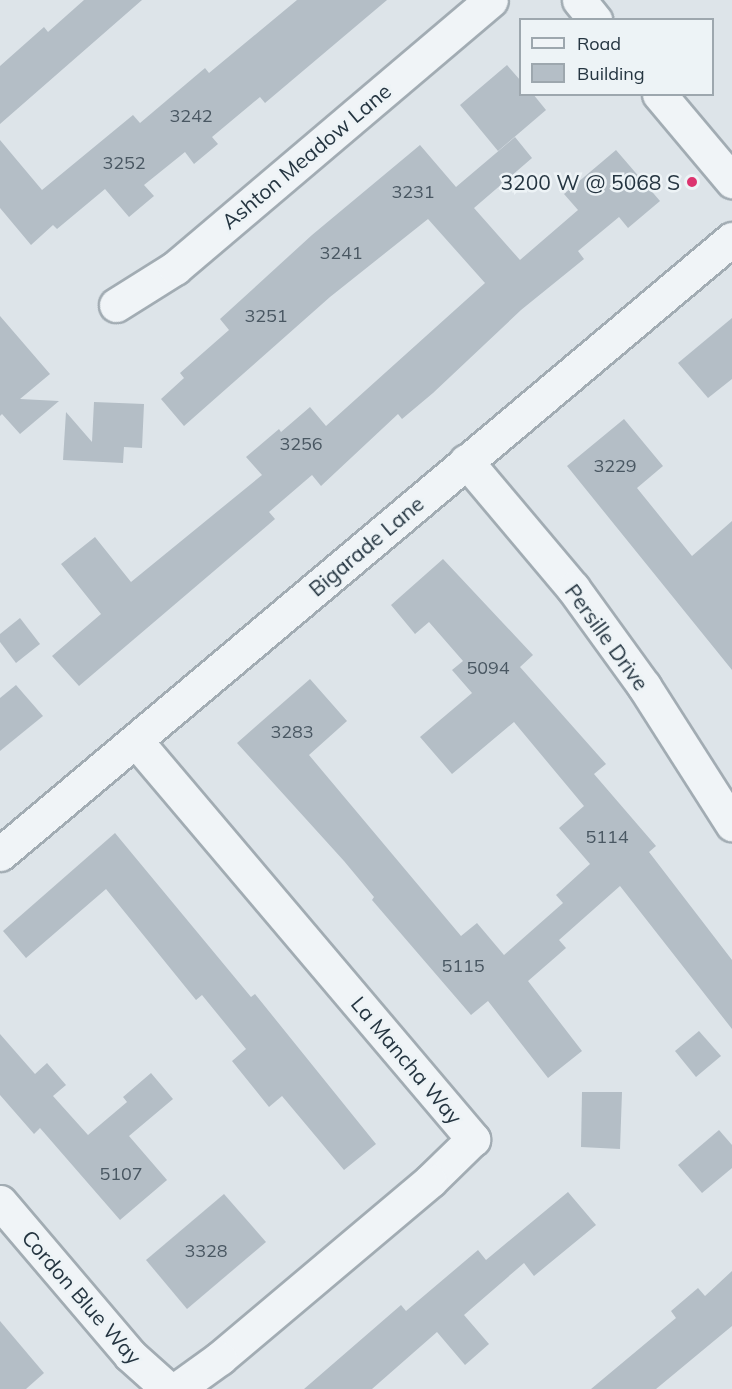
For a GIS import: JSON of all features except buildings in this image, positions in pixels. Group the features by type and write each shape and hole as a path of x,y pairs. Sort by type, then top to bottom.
{"street":[{"name":"Ashton Meadow Lane","path":"116,305 175,268 491,0"},
{"path":"579,0 593,18"},
{"path":"660,96 732,181"},
{"name":"Bigarade Lane","path":"0,854 732,239"},
{"name":"Persille Drive","path":"466,461 579,597 644,686 732,824"},
{"name":"La Mancha Way","path":"136,741 473,1138 421,1189 220,1358 177,1389"},
{"name":"Cordon Blue Way","path":"0,1202 130,1355 168,1389"}],"place":[{"name":"3200 W @ 5068 S","path":"692,182"}]}
